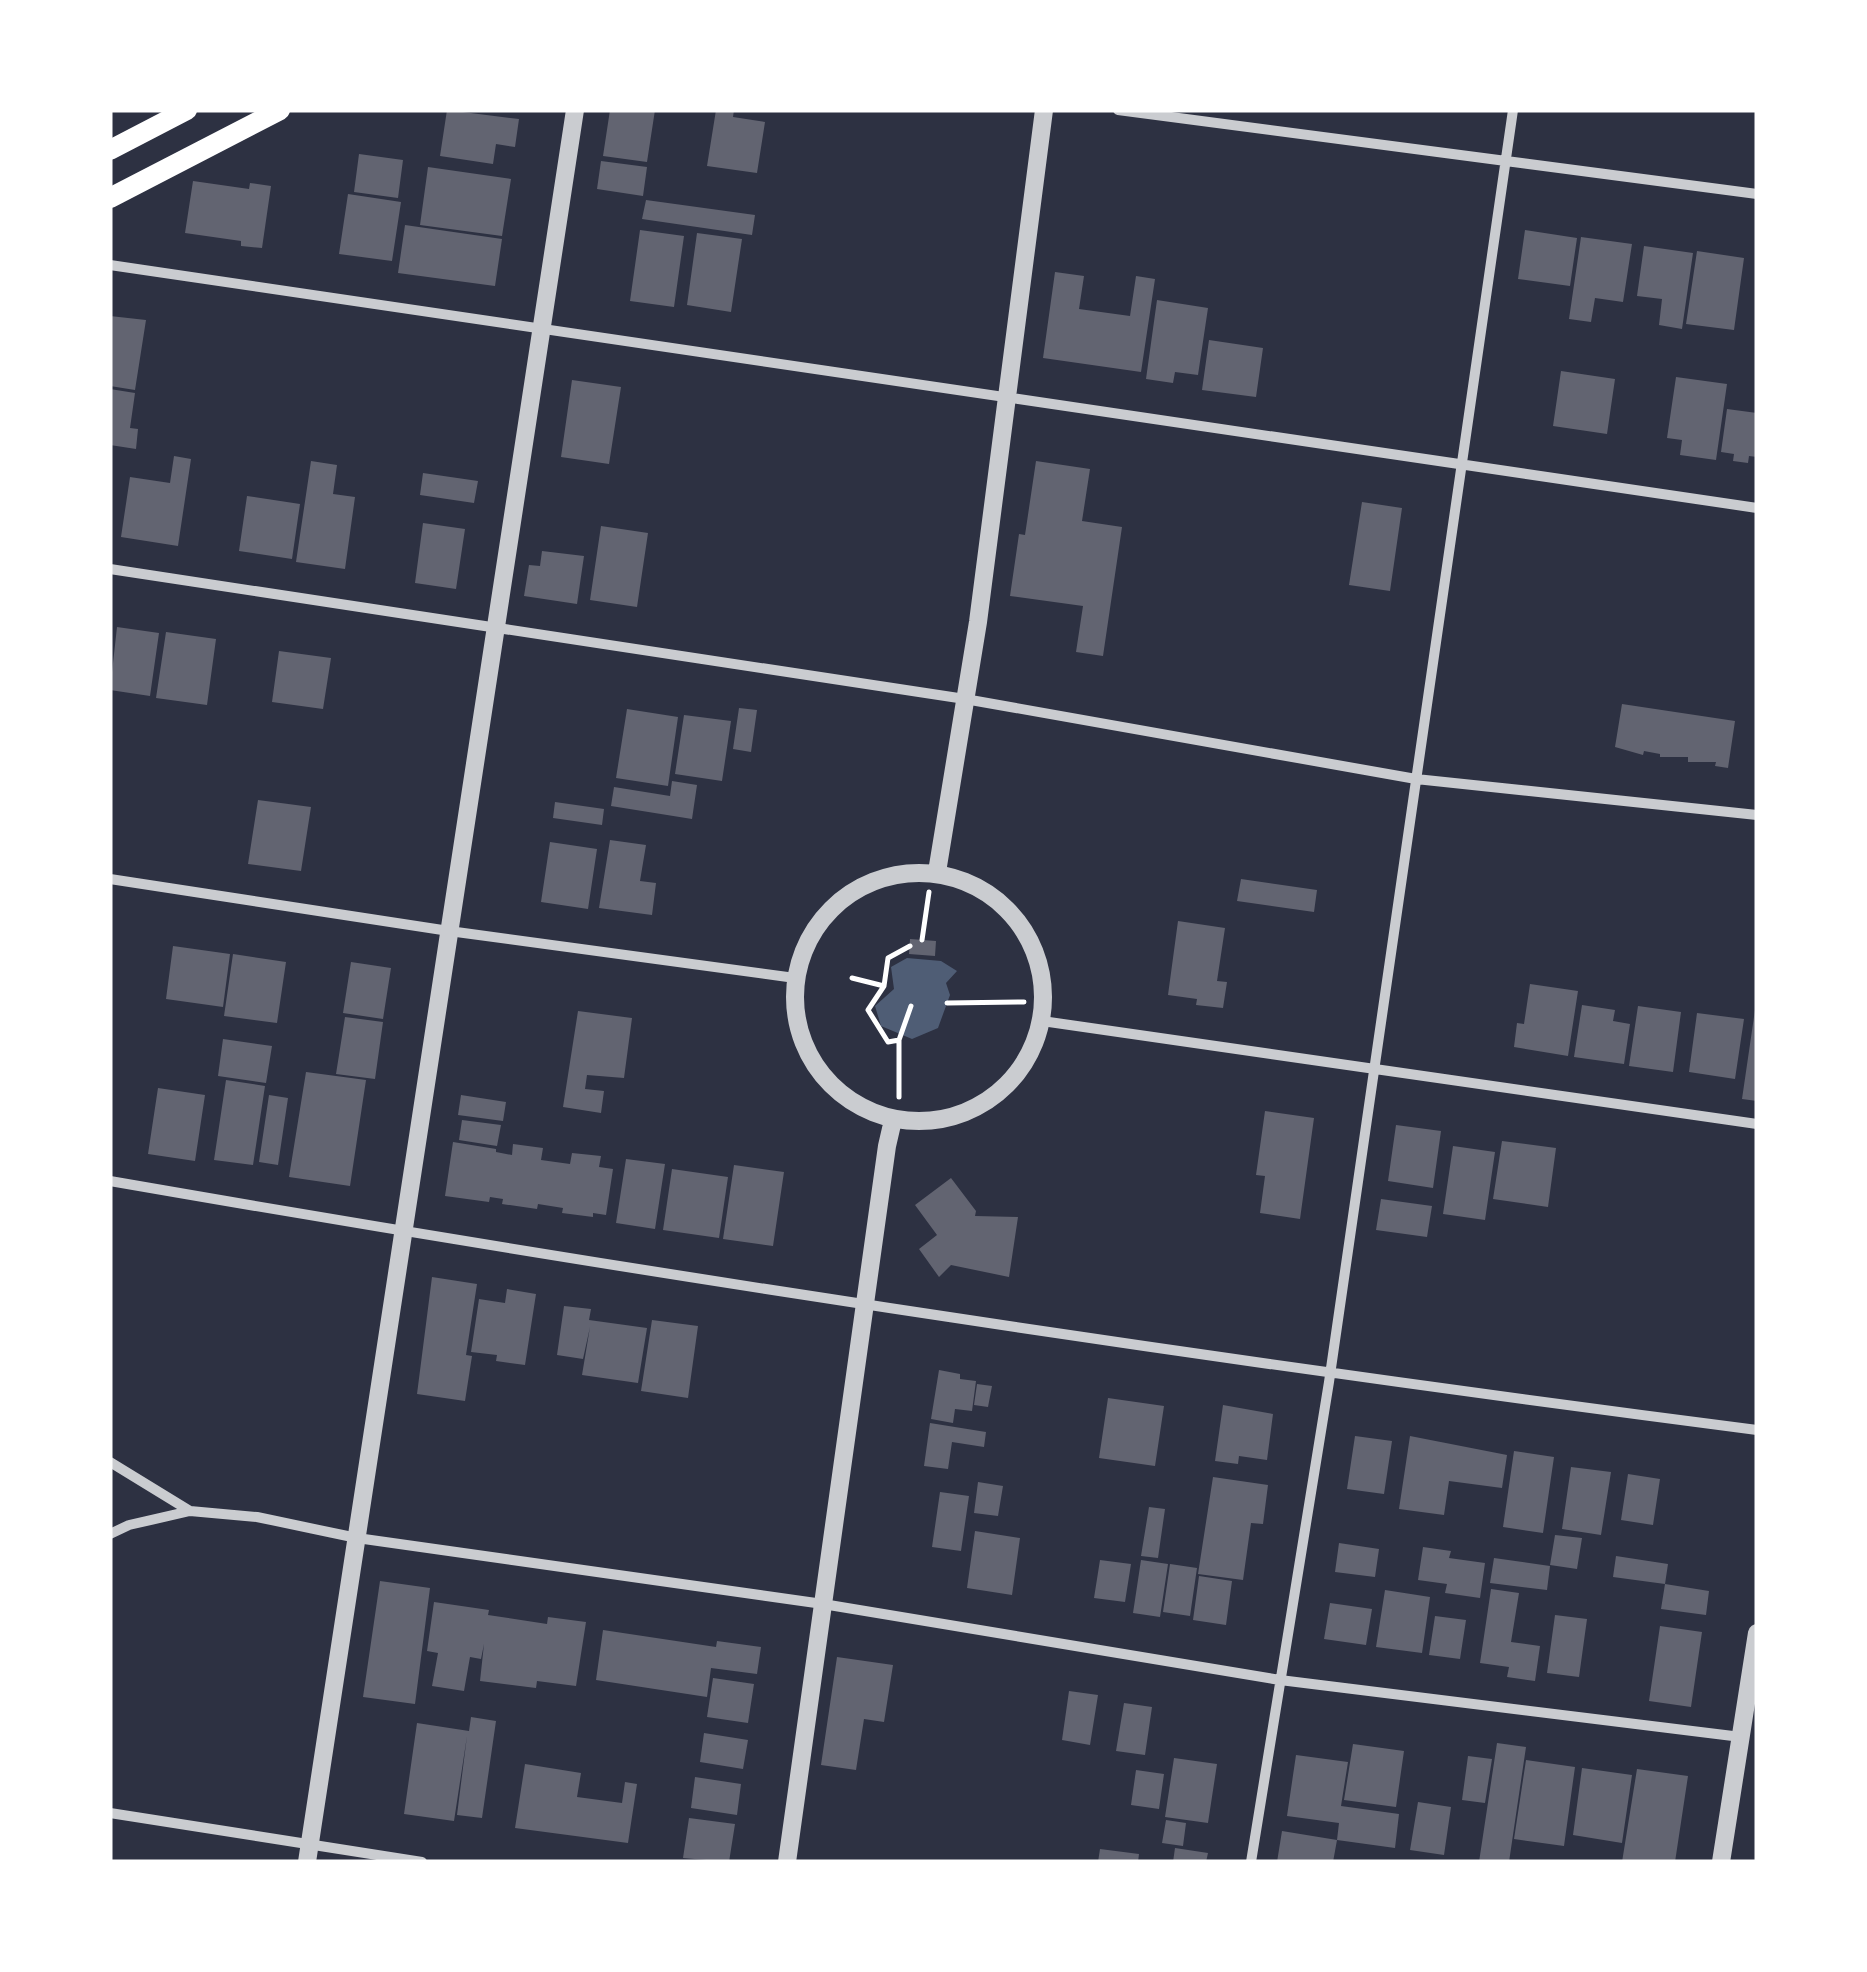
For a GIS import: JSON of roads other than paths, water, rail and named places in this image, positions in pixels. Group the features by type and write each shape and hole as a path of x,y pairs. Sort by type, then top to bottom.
{"main road":[{"path":"110,150 187,110"},
{"path":"110,198 280,110"}],"street":[{"path":"308,1854 574,110"},
{"path":"937,872 965,699 1044,110"},
{"path":"1118,110 1757,194"},
{"path":"1251,1862 1330,1375 1514,110"},
{"path":"110,265 1757,508"},
{"path":"110,569 965,699 1416,778 1757,815"},
{"path":"937,872 976,884 1008,908 1032,941 1043,980 1042,1020 1028,1058 1004,1088 971,1110 933,1122 894,1120 858,1107 828,1084 806,1053 795,1017 794,978 806,941 829,909 860,885 898,873 937,872"},
{"path":"110,879 794,978"},
{"path":"1042,1020 1757,1124"},
{"path":"787,1862 894,1120"},
{"path":"110,1181 865,1305 1330,1375 1757,1430"},
{"path":"110,1462 190,1511"},
{"path":"110,1534 129,1525 190,1511 257,1518 357,1538 823,1604 1280,1680 1740,1737"},
{"path":"1722,1862 1757,1633"},
{"path":"110,1813 308,1854 422,1862"}],"water":[{"path":"907,958 941,961 957,971 946,983 950,995 938,1028 912,1039 881,1026 875,1006 894,989 891,967"}]}
